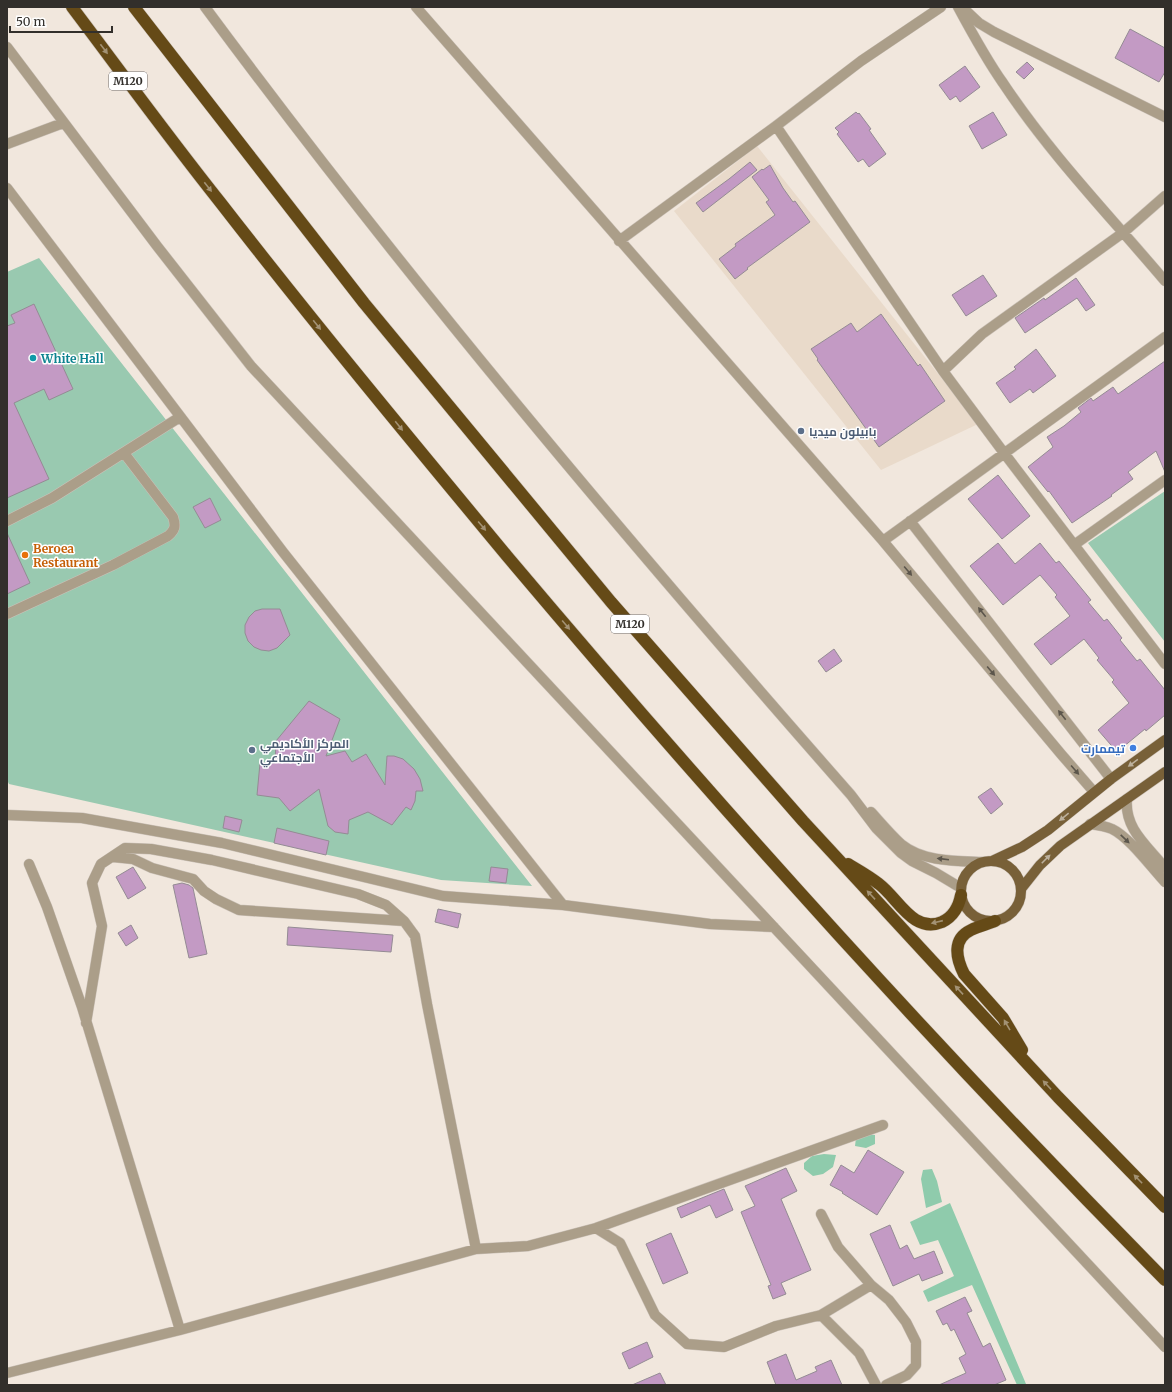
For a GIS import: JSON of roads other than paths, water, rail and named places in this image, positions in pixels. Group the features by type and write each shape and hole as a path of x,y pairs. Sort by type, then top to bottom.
{"highway":[{"name":"M120","path":"72,7 184,156 311,317 429,462 592,656 745,832 869,969 981,1090 1165,1280"},
{"name":"M120","path":"134,7 347,281 611,602 834,855 1034,1070 1165,1207"},
{"path":"834,855 880,884 908,914 922,923 933,924 949,918 960,903 961,892"},
{"path":"995,921 965,934 960,939 957,946 958,960 964,974 1003,1018 1034,1070"}],"main road":[{"path":"987,862 1001,862 1008,867 1015,873 1019,880 1021,889 1020,898 1014,910 1004,918 995,921 976,917 968,911 963,902 961,892 964,879 968,872 974,866 1022,847 1048,830 1094,792 1165,740"},
{"path":"1021,889 1050,855 1090,824 1165,772"}],"street":[{"path":"205,7 355,203 500,383 677,596 851,796 876,828 901,853 912,861 936,873 961,892"},
{"path":"416,7 619,241 883,541 1060,754 1094,792"},
{"path":"619,241 776,126 861,61 941,7"},
{"path":"958,7 984,54 1003,84 1057,156 1165,281"},
{"path":"961,7 979,23 994,32 1165,117"},
{"path":"7,47 157,246 251,366 1165,1347"},
{"path":"7,144 63,123"},
{"path":"776,126 943,371 1004,454 1165,664"},
{"path":"7,188 283,552 563,905"},
{"path":"943,371 982,334 1124,232 1165,196"},
{"path":"883,541 1165,337"},
{"path":"7,521 52,498 180,417"},
{"path":"7,614 113,565 168,536 174,531 176,525 173,516 124,453"},
{"path":"1074,545 1165,480"},
{"path":"910,521 1112,779"},
{"path":"851,796 868,808 902,844 909,849 928,857 987,862"},
{"path":"1127,799 1126,808 1131,826 1165,868"},
{"path":"7,815 82,818 222,843 443,896 563,905 710,924 774,927"},
{"path":"1090,824 1112,829 1121,834 1165,882"},
{"path":"86,1023 102,926 92,883 101,864 125,848 151,849 212,860 358,894 386,905 404,921 415,936 426,1004 476,1250"},
{"path":"112,857 133,860 152,868 193,879 204,891 238,910 404,921"},
{"path":"29,864 47,907 86,1023 180,1330"},
{"path":"7,1373 180,1330 476,1250 528,1246 596,1228 883,1125"},
{"path":"821,1214 838,1247 871,1285 889,1300 906,1322 916,1342 916,1365 907,1375 886,1385"},
{"path":"596,1228 620,1243 655,1315 687,1344 724,1347 776,1326 821,1315 871,1285"},
{"path":"821,1315 859,1353 876,1385"}],"place":[{"name":"White Hall","path":"33,358"},
{"name":"بابيلون ميديا","path":"801,431"},
{"name":"Beroea Restaurant","path":"25,555"},
{"name":"تیممارت","path":"1133,748"},
{"name":"المركز الأكاديمي الأجتماعي","path":"252,750"}]}
